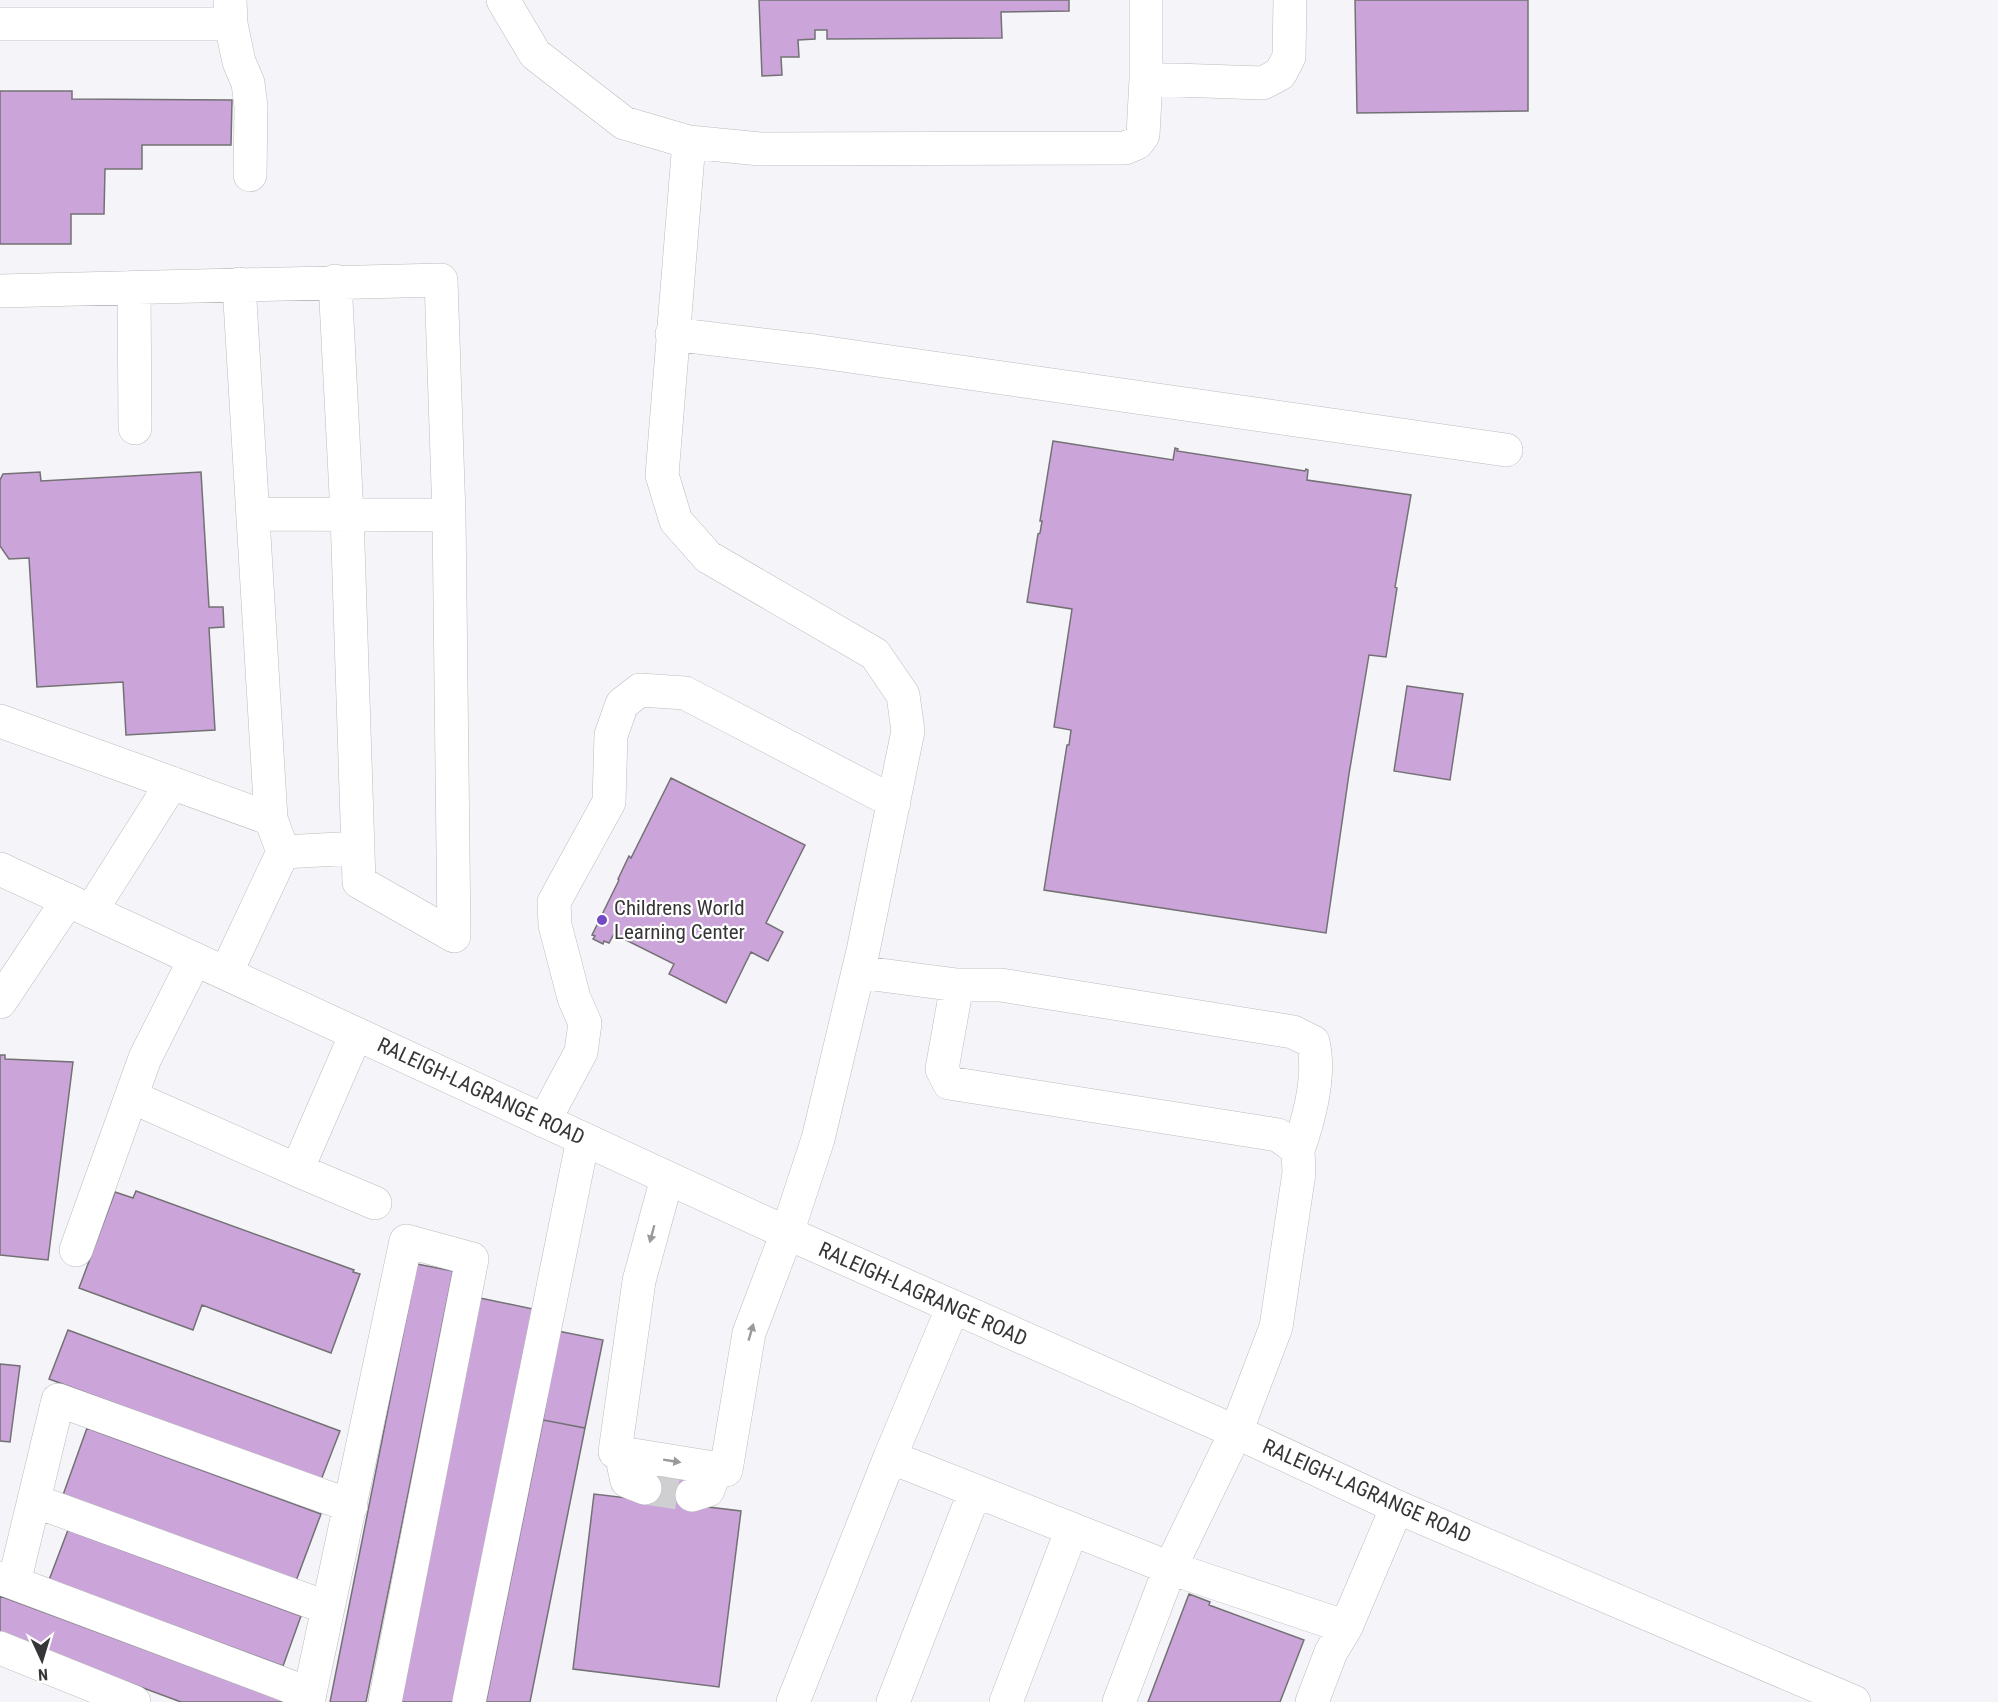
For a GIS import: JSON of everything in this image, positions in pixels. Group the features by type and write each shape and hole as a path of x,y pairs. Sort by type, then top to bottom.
{"main road":[{"path":"503,0 535,54 624,123 688,142 760,149 1125,148 1137,143 1143,135 1146,0"},
{"path":"1146,79 1263,83 1280,74 1289,57 1290,0"},
{"path":"0,24 230,12 239,62 248,83 251,107 250,174"},
{"path":"667,1178 639,1281 615,1452 726,1470 749,1333 787,1233 818,1139 858,972 908,731 903,695 875,654 708,557 676,521 662,475 688,142"},
{"path":"0,291 335,281 441,280 449,515 454,936 359,882 347,514 335,281"},
{"path":"226,973 283,852 271,819 239,284"},
{"path":"134,287 135,428"},
{"path":"672,334 814,351 1506,450"},
{"path":"253,514 449,515"},
{"path":"544,1121 581,1052 585,1023 573,998 555,925 555,902 609,802 610,735 622,704 640,690 685,693 894,802"},
{"path":"0,721 271,819"},
{"path":"0,1002 79,905 172,783"},
{"path":"283,852 358,848"},
{"name":"RALEIGH-LAGRANGE ROAD","path":"0,869 787,1233 1236,1432 1397,1507 1854,1702"},
{"path":"76,1250 146,1058 195,959"},
{"path":"858,972 957,985 1001,985 1293,1032 1313,1042 1317,1058 1308,1122 1298,1150 1299,1173 1276,1327 1236,1432 1170,1568 1119,1702"},
{"path":"957,985 942,1069 949,1083 1278,1135 1298,1150"},
{"path":"297,1170 356,1034"},
{"path":"132,1097 375,1203"},
{"path":"470,1702 583,1139"},
{"path":"351,1506 58,1400 35,1501 7,1580 309,1698 351,1506 406,1240 472,1259 385,1702"},
{"path":"793,1702 890,1457 953,1307"},
{"path":"621,1454 627,1481 645,1488"},
{"path":"890,1457 1170,1568 1346,1627"},
{"path":"692,1495 708,1490 716,1468"},
{"path":"893,1702 975,1491"},
{"path":"35,1501 328,1608"},
{"path":"1312,1702 1330,1652 1346,1627 1397,1507"},
{"path":"1006,1702 1072,1529"},
{"path":"0,1648 134,1702"}],"building":[{"path":"759,0 1069,0 1069,11 1001,12 1002,38 827,39 827,30 815,30 815,39 798,40 799,57 781,57 782,75 762,76"},
{"path":"1355,0 1528,0 1528,111 1357,113"},
{"path":"0,91 72,91 72,99 232,100 231,145 142,145 142,169 105,169 104,214 71,214 71,244 0,244"},
{"path":"1053,441 1173,460 1175,448 1178,449 1177,451 1305,471 1306,469 1308,470 1307,480 1411,495 1386,657 1369,655 1326,933 1044,890 1071,730 1054,727 1072,609 1027,602 1042,521 1040,521"},
{"path":"40,472 41,481 201,472 209,607 223,607 224,627 209,628 215,730 126,735 123,682 37,687 29,558 9,559 0,546 0,480 3,474"},
{"path":"1407,686 1463,694 1450,780 1394,771"},
{"path":"671,778 805,845 766,923 783,932 768,961 751,952 726,1003 669,974 674,964 614,934 609,943 604,941 603,944 593,939 595,936 592,935 629,856 631,858"},
{"path":"0,1055 5,1055 5,1059 73,1062 48,1260 0,1255"},
{"path":"136,1191 360,1274 331,1353 202,1305 193,1330 79,1288 115,1192 133,1198"},
{"path":"417,1264 453,1271 366,1702 330,1702"},
{"path":"480,1298 533,1309 454,1702 399,1702"},
{"path":"68,1330 340,1431 321,1480 49,1379"},
{"path":"558,1331 603,1340 585,1428 543,1420"},
{"path":"0,1364 20,1366 10,1442 0,1441"},
{"path":"543,1420 585,1428 530,1702 486,1702"},
{"path":"87,1428 321,1514 296,1581 63,1495"},
{"path":"647,1469 695,1475 692,1505 741,1511 719,1687 573,1669 594,1494 644,1500"},
{"path":"68,1530 301,1616 283,1666 49,1580"},
{"path":"1189,1594 1210,1602 1209,1605 1304,1640 1280,1702 1148,1702"},
{"path":"0,1596 284,1702 181,1702 0,1635"}],"tunnel":[{"path":"645,1488 692,1495"}],"place":[{"name":"Childrens World Learning Center","path":"602,920"}]}
